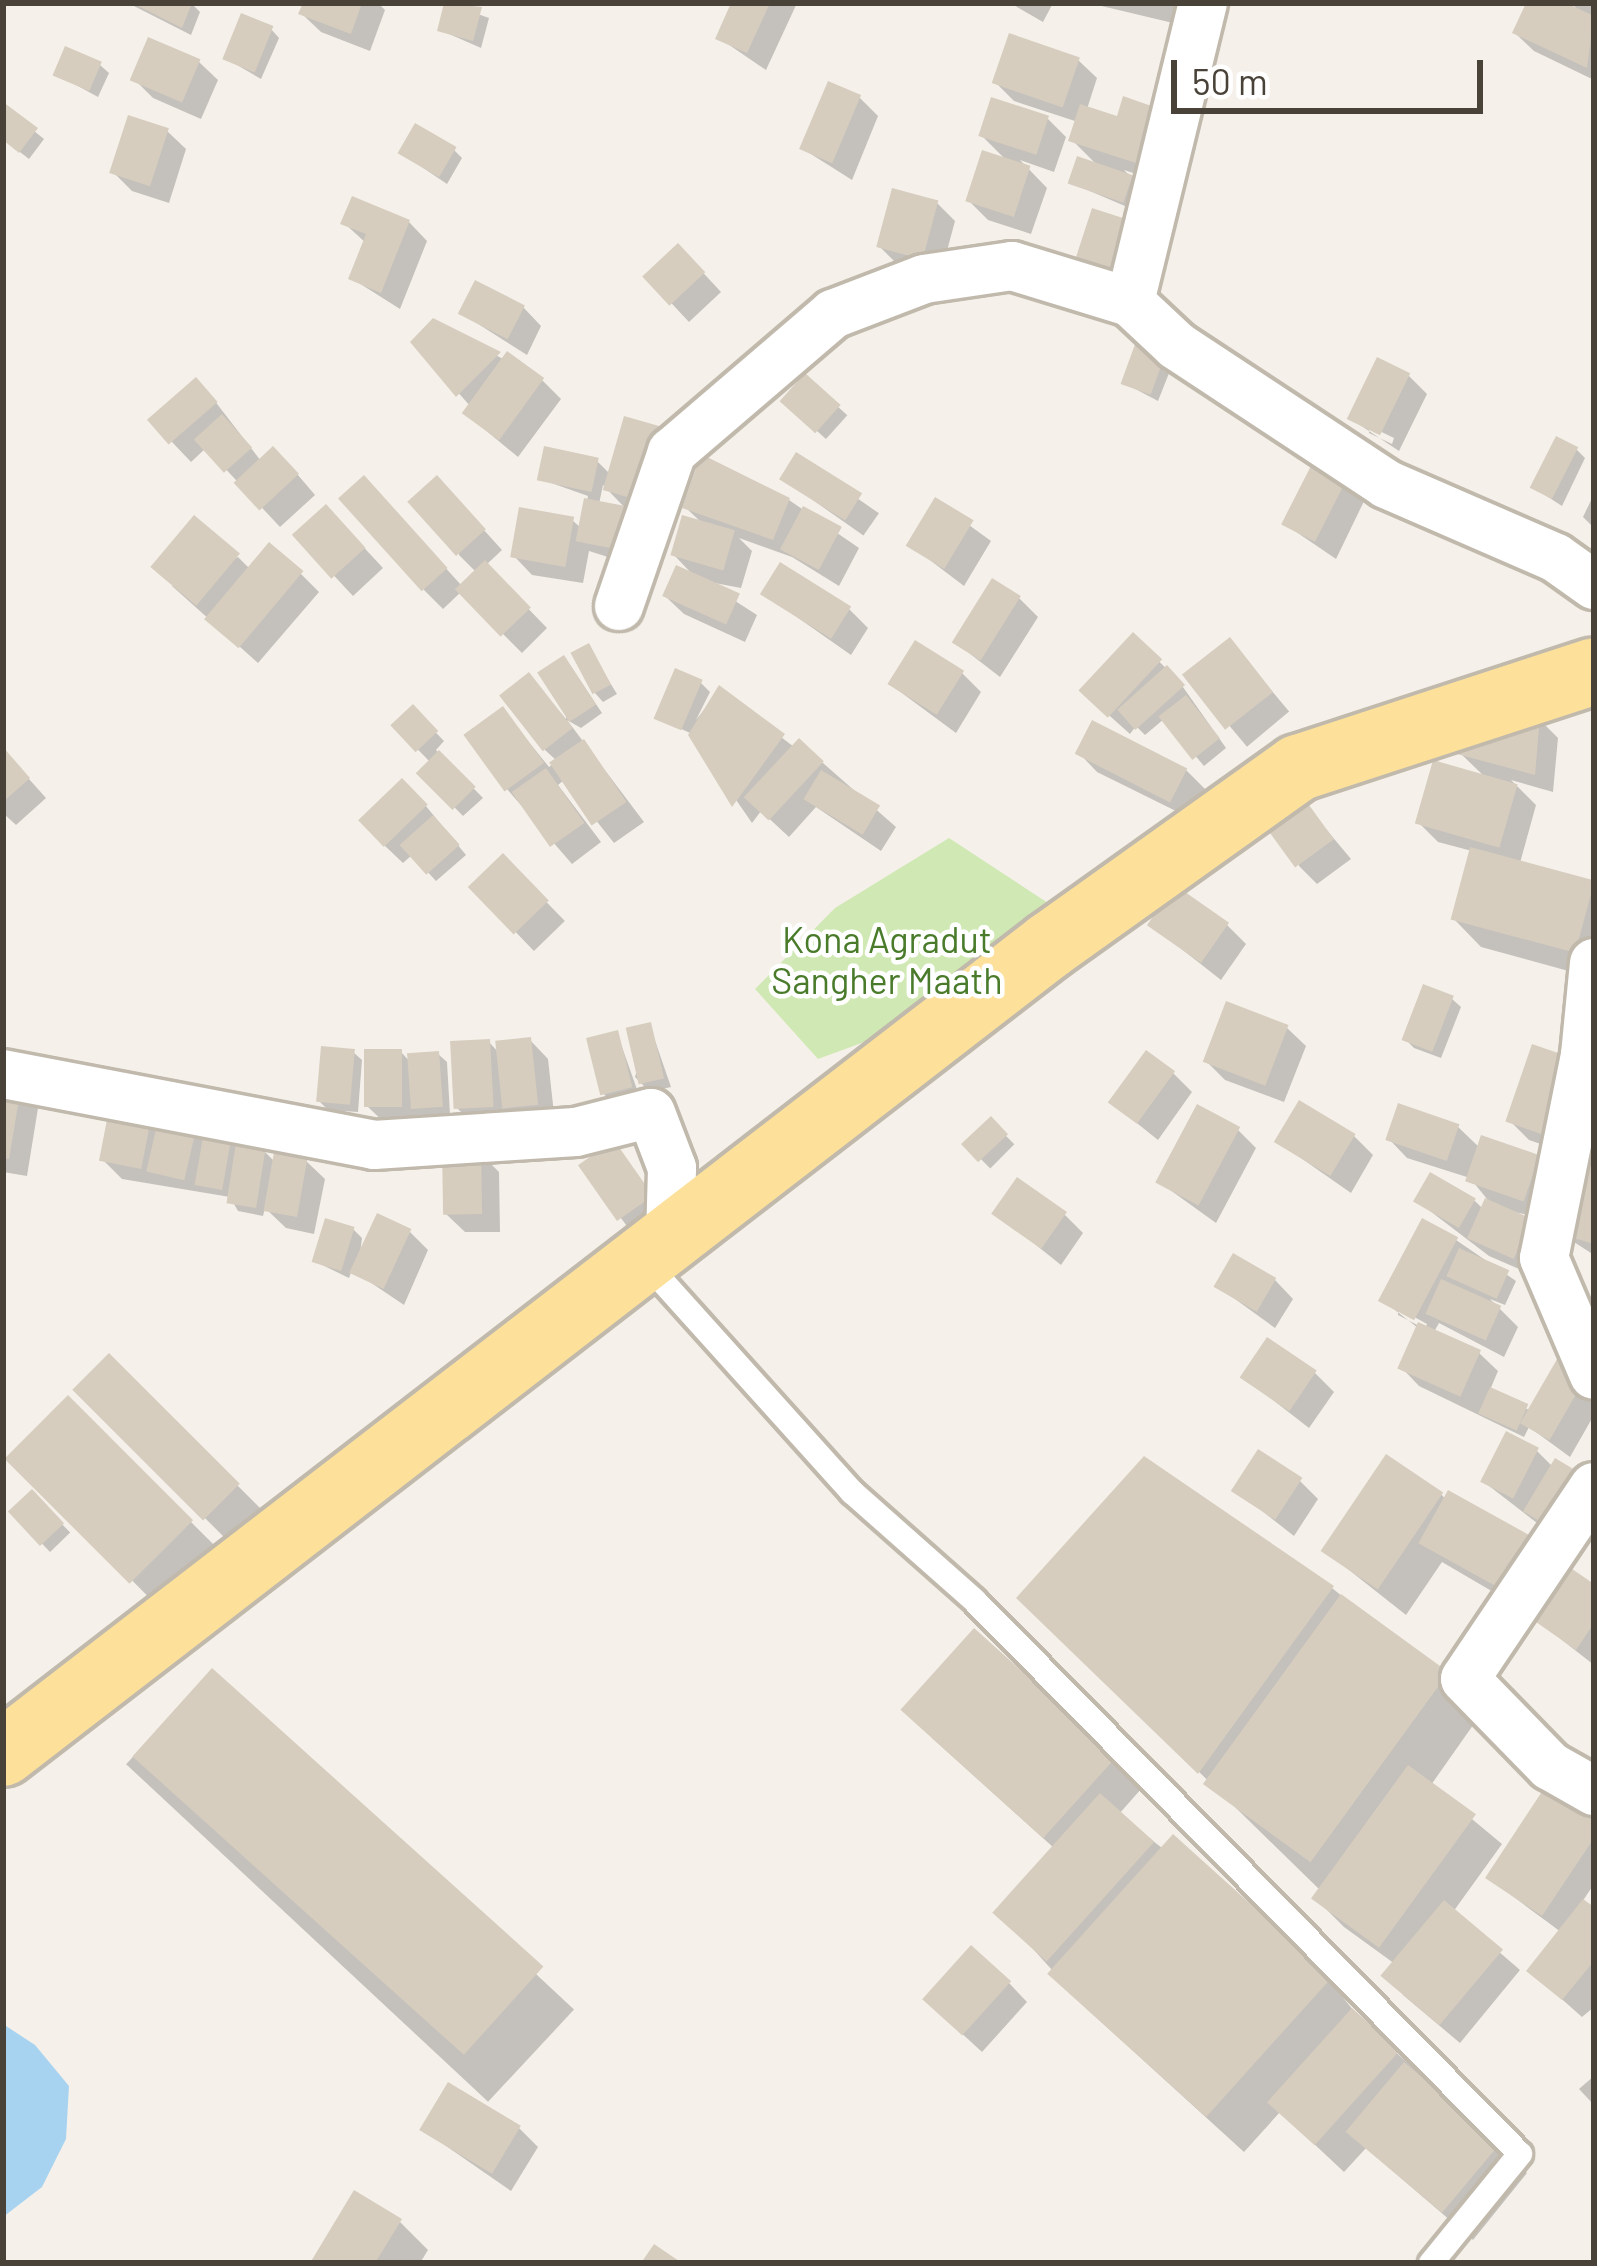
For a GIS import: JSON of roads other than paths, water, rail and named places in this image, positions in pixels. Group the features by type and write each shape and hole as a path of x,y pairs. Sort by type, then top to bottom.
{"main road":[{"path":"3,1754 1050,945 1298,768 1594,671"}],"street":[{"path":"1130,302 1203,3"},
{"path":"619,606 672,452 833,314 924,279 1012,266 1130,302 1177,346 1387,484 1556,558 1594,585"},
{"path":"1594,963 1586,1055 1544,1258 1594,1375"},
{"path":"3,1074 374,1144 576,1132 651,1113 672,1168 657,1249"},
{"path":"1594,1487 1466,1679 1550,1766 1594,1791"}],"lane":[{"path":"657,1249 852,1492 975,1601 1520,2154 1431,2263"}],"water":[{"path":"3,2024 35,2045 69,2086 66,2139 42,2187 3,2217"}],"park label":[{"name":"Kona Agradut Sangher Maath","path":"887,958"}]}
